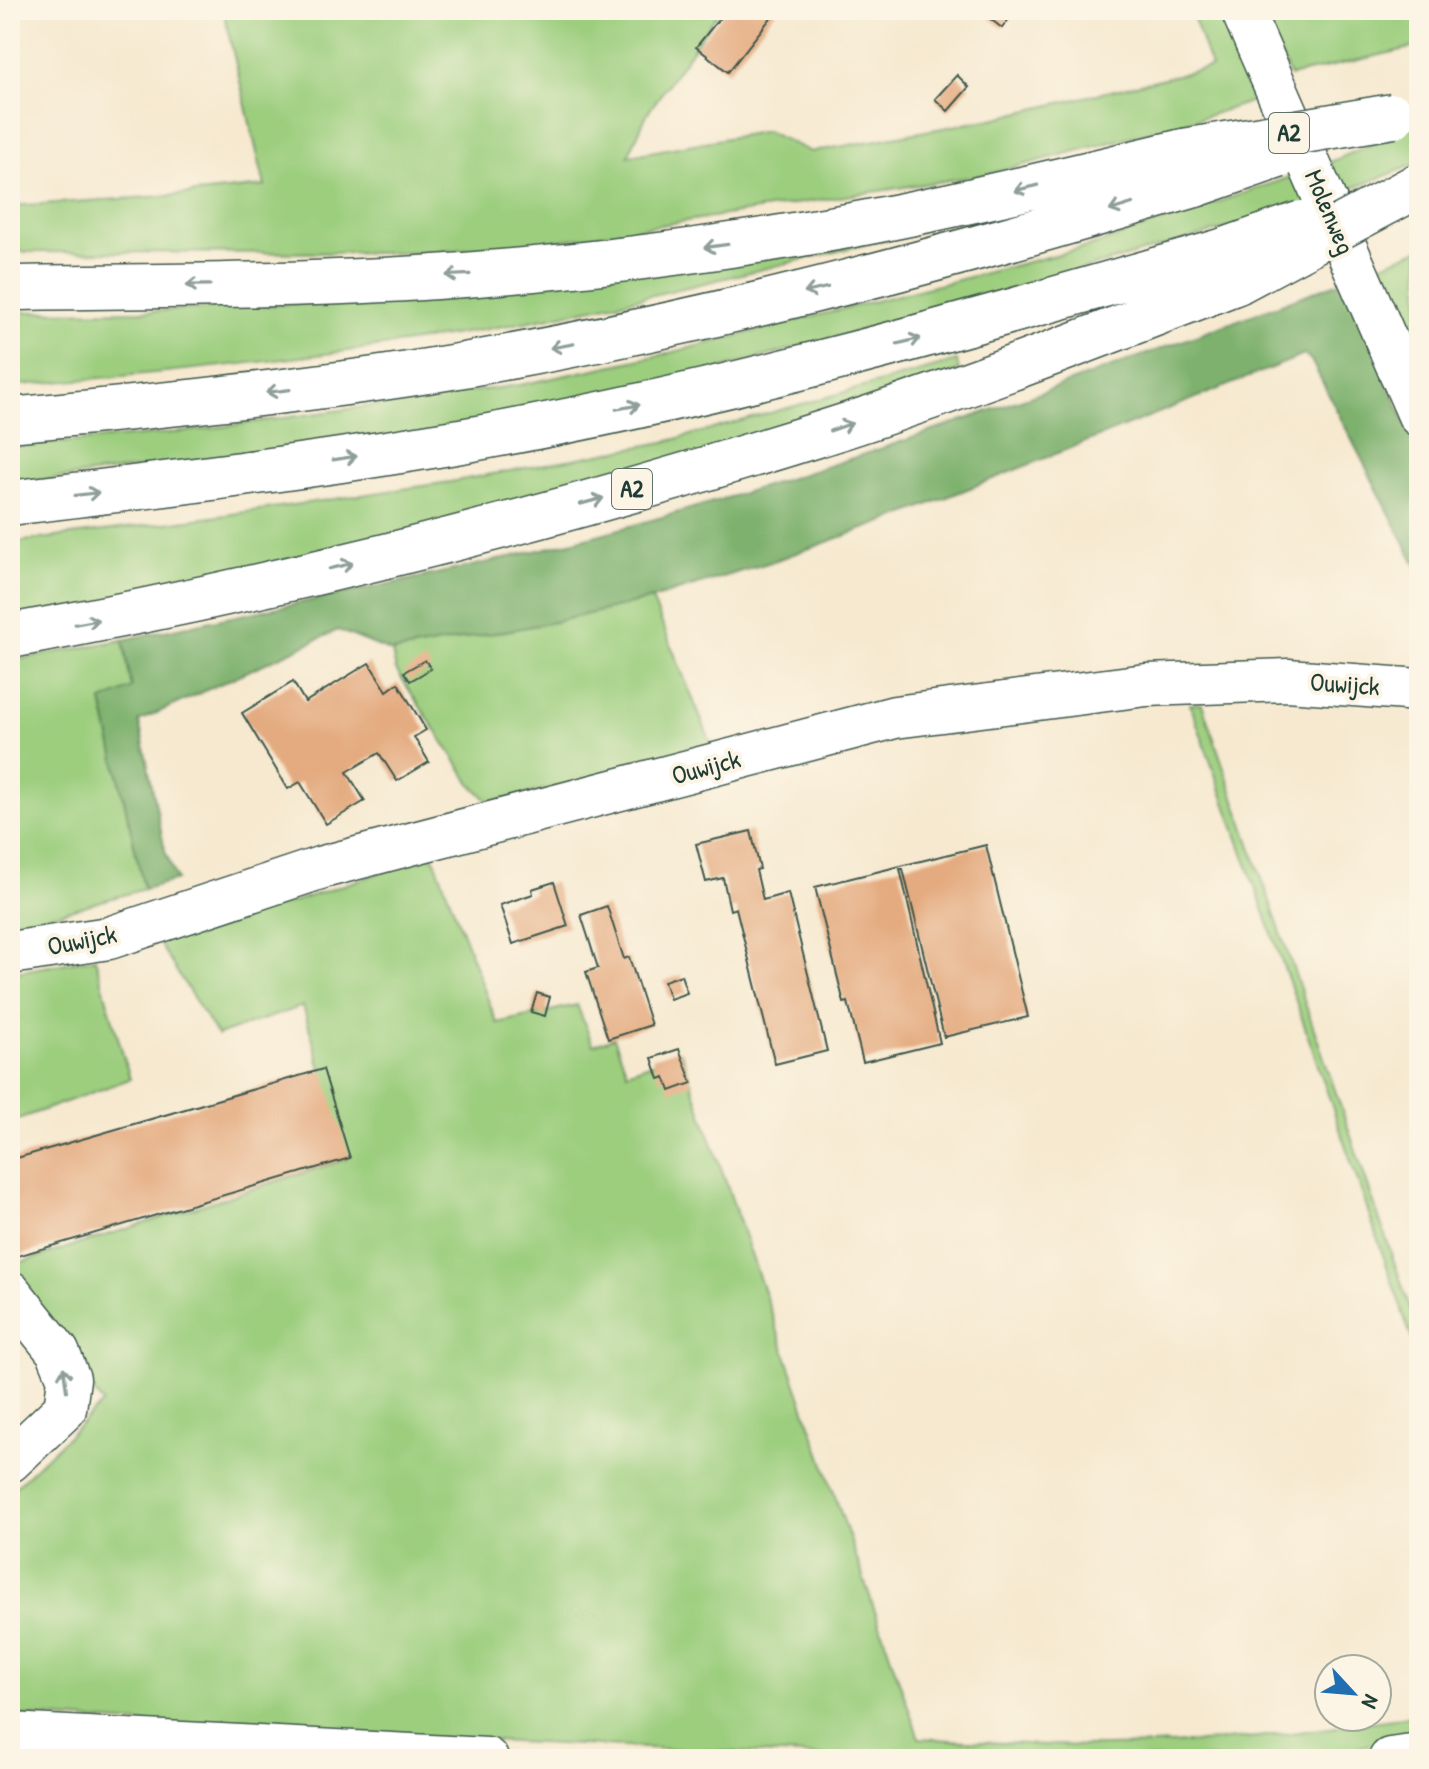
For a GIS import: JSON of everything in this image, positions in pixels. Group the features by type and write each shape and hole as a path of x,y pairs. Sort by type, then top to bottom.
{"highway":[{"name":"A2","path":"10,420 207,400 409,374 651,329 901,270 1190,168 1406,111"},
{"name":"A2","path":"10,288 307,284 487,273 600,261 839,228 1009,193 1190,168"},
{"name":"A2","path":"10,636 143,612 413,550 857,422 1029,362 1231,266 1419,183"},
{"name":"A2","path":"10,503 213,478 441,444 640,405 1231,266"}],"street":[{"name":"Molenweg","path":"1242,10 1419,415"},
{"name":"Ouwijck","path":"10,953 109,938 323,867 895,717 1146,685 1288,680 1419,690"},
{"path":"10,1292 58,1352 69,1379 65,1409 10,1461"},
{"path":"10,1734 487,1759"}],"green space":[{"path":"223,10 720,10 647,114 628,156 766,131 811,152 992,119 1211,67 1191,10 1227,10 1265,97 1195,120 988,174 564,240 420,253 10,252 10,206 265,186"},
{"path":"1261,10 1419,10 1419,46 1290,76"},
{"path":"1419,124 1419,163 1340,193 1328,163"},
{"path":"1299,174 1312,204 977,299 526,421 10,484 10,447 184,432 520,385 670,353 1091,246"},
{"path":"922,231 613,304 447,336 260,362 10,386 10,312 153,311 386,299"},
{"path":"1419,249 1419,377 1373,268"},
{"path":"1345,280 1419,455 1419,571 1311,360 1304,355 897,517 771,562 652,599 554,622 392,652 338,630 139,721 165,851 177,880 144,889 102,701 132,688 123,640 471,566 682,511 969,418"},
{"path":"957,361 959,371 638,478 10,624 10,543 450,482 669,441"},
{"path":"652,599 713,748 490,803 472,785 396,670 392,652 554,622"},
{"path":"123,640 132,689 102,702 144,889 59,913 10,922 10,661"},
{"path":"1190,704 1202,704 1419,1334 1419,1360 1298,1007"},
{"path":"433,855 497,1023 577,1005 593,1045 614,1038 627,1072 681,1053 919,1738 1057,1745 1143,1745 1313,1730 1313,1733 1393,1733 1393,1719 1419,1715 1419,1737 1261,1759 891,1759 229,1729 10,1715 10,1492 103,1403 10,1291 10,1266 347,1159 303,1006 217,1035 158,942 218,927"},
{"path":"95,958 130,1079 10,1122 10,973"}],"building":[{"path":"726,10 777,10 728,72 696,47"},
{"path":"979,10 1016,10 1002,28"},
{"path":"957,75 969,87 948,111 935,99"},
{"path":"425,660 431,669 410,681 404,672"},
{"path":"369,663 387,691 398,683 426,730 414,737 429,762 397,781 379,753 347,772 365,801 326,824 300,782 288,789 242,713 293,682 305,702"},
{"path":"751,831 763,900 788,893 827,1051 775,1064 736,908 730,910 723,878 706,882 696,844"},
{"path":"986,845 1028,1017 944,1037 903,869 900,869 940,1043 863,1062 848,1002 844,1003 815,887"},
{"path":"554,882 568,926 513,944 500,905 533,894 532,889"},
{"path":"607,906 624,959 629,957 651,1025 608,1039 586,972 598,968 581,915"},
{"path":"681,975 687,993 670,999 664,981"},
{"path":"537,993 550,997 545,1016 531,1012"},
{"path":"679,1049 692,1083 670,1091 665,1077 659,1079 652,1058"},
{"path":"323,1069 350,1158 11,1258 10,1160"}]}
